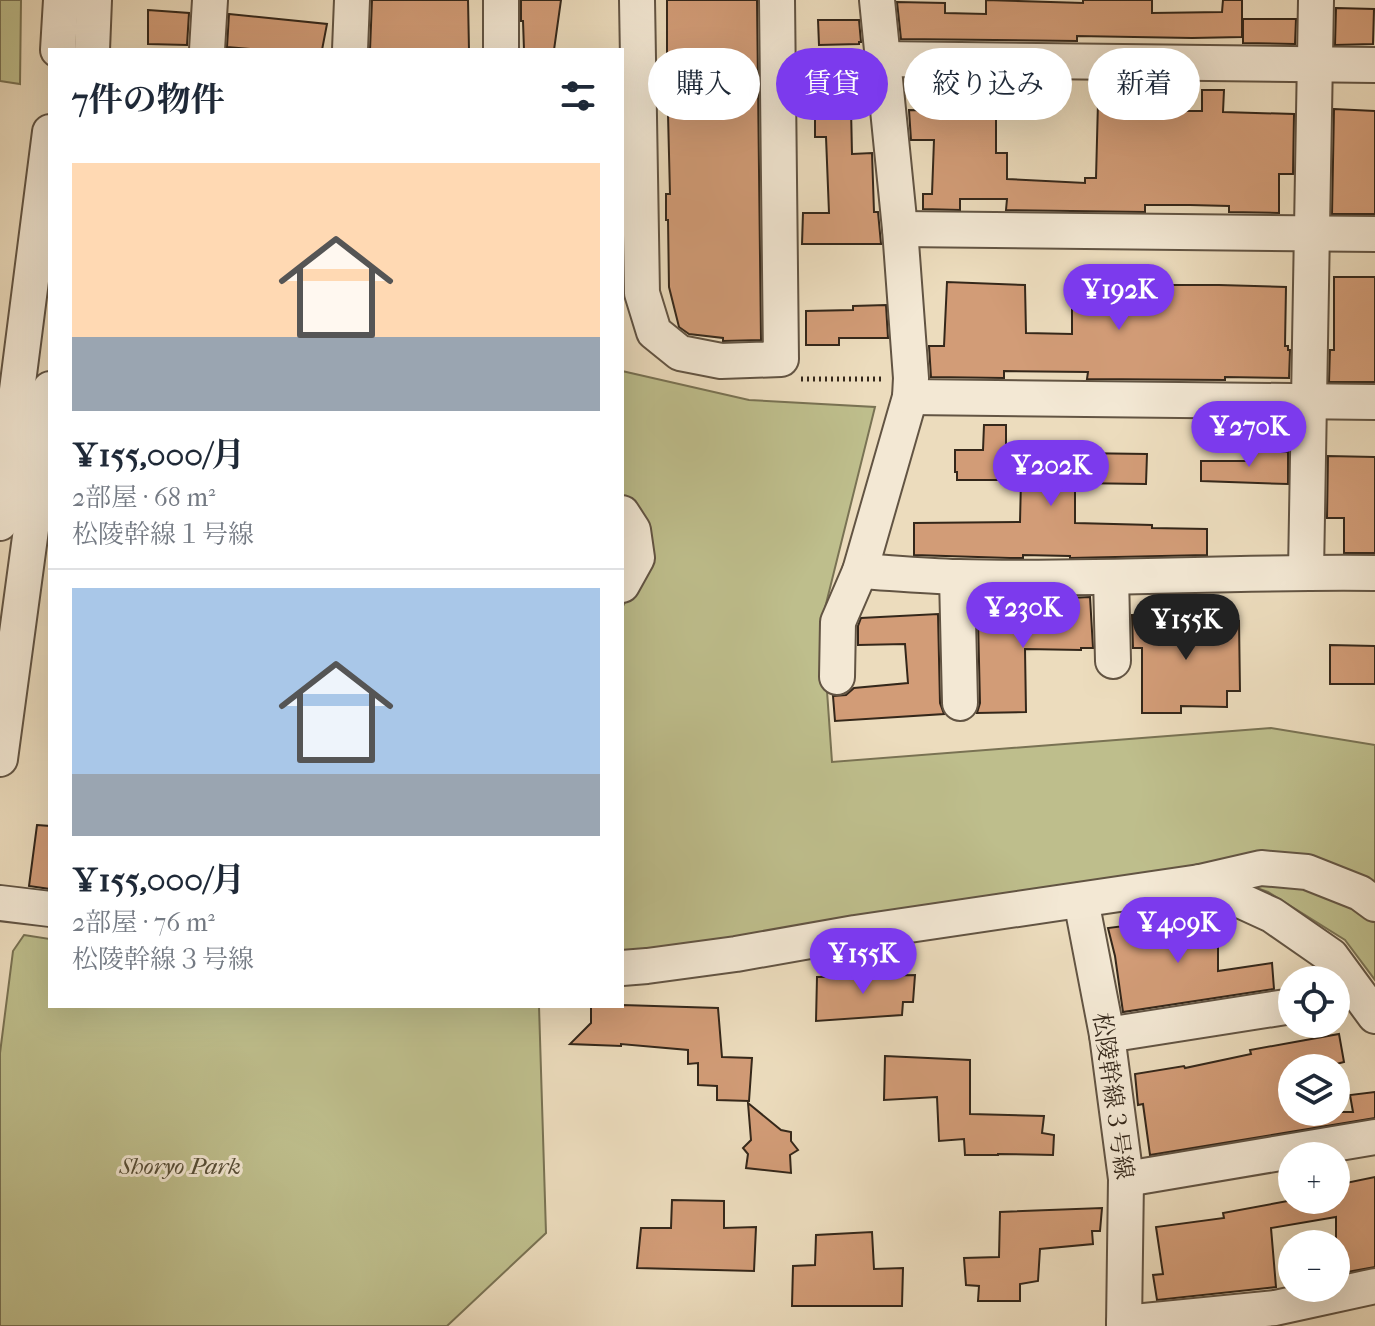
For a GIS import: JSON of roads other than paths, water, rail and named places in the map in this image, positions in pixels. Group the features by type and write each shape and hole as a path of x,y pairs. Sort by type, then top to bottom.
{"street":[{"path":"58,48 61,0"},
{"path":"92,48 94,0"},
{"path":"207,48 210,0"},
{"path":"350,48 352,0"},
{"path":"501,0 501,48"},
{"path":"637,0 642,293 654,332 680,353 721,361 781,359 777,0"},
{"path":"877,0 881,48"},
{"path":"1306,572 1316,0"},
{"path":"888,59 1375,65"},
{"path":"837,677 838,622 860,571 910,388 900,229 888,116"},
{"path":"0,523 48,148"},
{"path":"900,229 1375,234"},
{"path":"910,388 1375,402"},
{"path":"0,759 10,624 48,401"},
{"path":"624,516 633,530 637,558 624,581"},
{"path":"860,571 957,577 1375,573"},
{"path":"957,577 960,703"},
{"path":"1111,577 1113,661"},
{"path":"624,968 736,954 855,933 1200,882 1261,868 1307,872 1360,893 1375,904"},
{"path":"1200,882 1272,915 1331,956 1357,1004"},
{"name":"松陵幹線３号線","path":"1081,900 1107,1035 1126,1179 1124,1324"},
{"path":"0,903 48,909"},
{"path":"1107,1035 1278,1008"},
{"path":"1126,1179 1375,1137"},
{"path":"1124,1324 1275,1317 1375,1286"}],"park label":[{"name":"Shoryo Park","path":"180,1166"}]}
